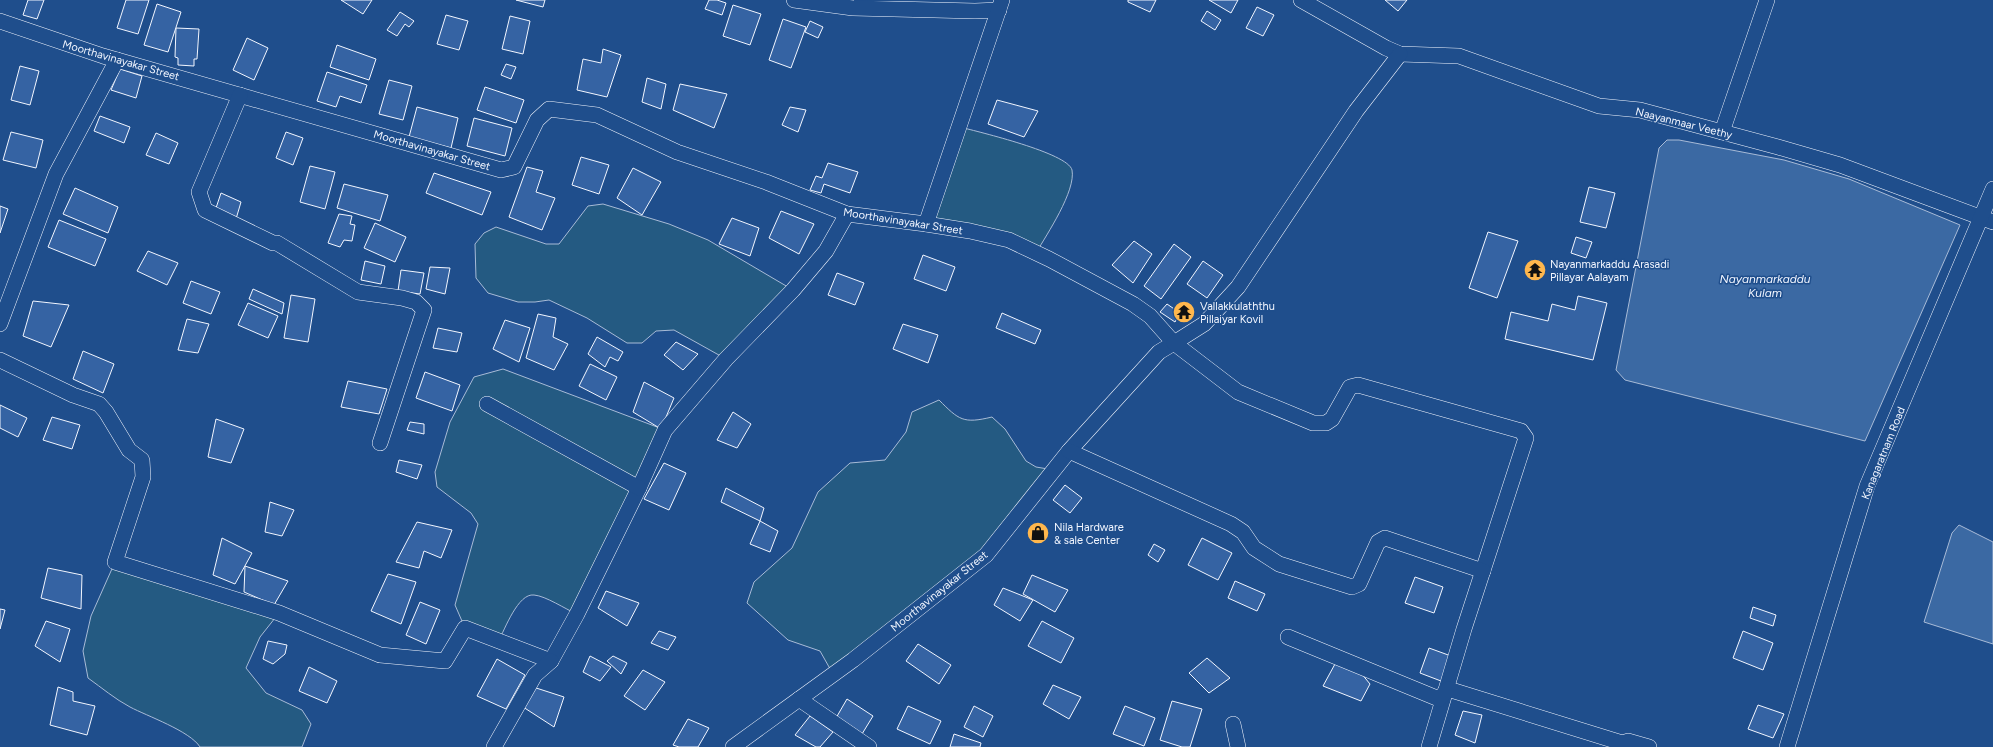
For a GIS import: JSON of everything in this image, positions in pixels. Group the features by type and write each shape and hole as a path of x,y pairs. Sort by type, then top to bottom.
{"street":[{"path":"794,0 853,8 976,11 1001,5"},
{"name":"Naayanmaar Veethy","path":"1301,0 1386,48 1400,54 1459,56 1599,106 1640,110 1840,165 1987,220"},
{"path":"1722,132 1768,0"},
{"path":"926,224 1001,5"},
{"name":"Moorthavinayakar Street","path":"0,21 117,60 501,170 514,167 537,120 549,109 597,115 677,152 766,182 847,214 970,231 1008,240 1049,259 1133,304 1150,316 1174,343 1160,352 1069,451 986,555 853,660 733,747"},
{"path":"1400,54 1356,111 1238,287 1204,324 1174,343 1238,392 1313,423 1326,423 1332,419 1350,387 1358,385 1521,431 1526,438 1429,747"},
{"path":"0,324 56,174 117,60"},
{"path":"240,96 199,192 205,210 273,243 277,243 358,292 402,298 416,302 424,310 380,443"},
{"name":"Kanagaratnam Road","path":"1787,747 1867,486 1987,220 1993,189"},
{"path":"494,747 534,675 551,661 577,614 639,488 665,430 726,359 793,290 826,252 847,214"},
{"path":"0,360 73,395 99,404 106,412 129,450 142,460 143,477 115,562 279,613 380,655 445,661 465,628 551,661"},
{"path":"487,404 639,488"},
{"path":"1069,451 1231,524 1243,532 1254,548 1279,564 1352,586 1359,584 1378,542 1385,538 1483,571"},
{"path":"1288,637 1439,699 1448,689"},
{"path":"1448,689 1622,743 1628,741 1649,747"},
{"path":"799,699 869,747"},
{"path":"1233,724 1238,747"}],"shaded area":[{"path":"960,127 1003,138 1040,150 1067,163 1072,170 1070,189 1060,212 1036,253 926,224"},
{"path":"603,204 669,224 708,240 793,290 726,359 674,330 656,331 642,343 627,343 587,318 549,300 518,302 488,293 476,278 475,244 484,233 496,227 546,244 559,244 588,206"},
{"path":"503,369 665,430 577,614 539,596 528,596 517,606 498,642 465,628 455,605 478,524 471,513 437,487 435,472 450,422 474,377"},
{"path":"939,400 962,419 974,420 992,417 1005,429 1026,461 1036,467 1054,470 986,555 833,674 820,651 788,640 747,603 754,582 792,548 818,492 850,463 885,460 906,432 912,412"},
{"path":"115,562 279,613 260,637 246,668 266,693 302,710 311,724 302,747 200,747 187,735 168,724 124,704 88,678 83,651 91,616"}],"water":[{"name":"Nayanmarkaddu Kulam","path":"1667,140 1679,140 1784,160 1849,179 1960,225 1865,441 1625,380 1616,370 1659,148"},
{"path":"1959,525 1993,542 1993,644 1924,622 1952,533"}],"building":[{"path":"28,0 44,0 37,19 23,15"},
{"path":"126,0 149,0 138,34 117,28"},
{"path":"341,0 372,0 363,14"},
{"path":"516,0 545,0 543,7"},
{"path":"709,0 717,0 726,3 722,15 705,9"},
{"path":"1128,0 1156,0 1150,12 1128,2"},
{"path":"1209,0 1238,0 1231,13"},
{"path":"1385,0 1407,0 1398,11"},
{"path":"157,4 181,12 168,52 144,45"},
{"path":"733,5 761,14 750,45 723,36"},
{"path":"1257,7 1274,15 1263,36 1246,28"},
{"path":"1207,11 1221,20 1215,30 1201,21"},
{"path":"400,12 414,21 409,27 405,24 397,36 387,30"},
{"path":"446,15 468,21 459,50 437,44"},
{"path":"510,16 530,21 523,54 502,49"},
{"path":"783,19 806,27 791,68 769,60"},
{"path":"810,21 823,27 818,38 805,32"},
{"path":"176,28 199,29 197,59 194,59 194,66 178,65 178,58 175,57"},
{"path":"247,38 268,48 254,80 233,70"},
{"path":"337,45 376,59 369,80 330,67"},
{"path":"603,49 621,55 607,97 577,90 583,59 601,63"},
{"path":"506,64 516,67 511,79 501,75"},
{"path":"20,66 39,71 30,105 11,100"},
{"path":"120,69 142,76 136,98 111,90"},
{"path":"327,72 367,85 361,103 340,96 336,107 317,101"},
{"path":"647,78 666,84 661,109 642,102"},
{"path":"389,80 412,86 403,120 379,114"},
{"path":"680,84 727,94 714,128 673,110"},
{"path":"485,87 524,100 516,123 477,110"},
{"path":"997,100 1038,111 1024,137 988,124"},
{"path":"417,107 458,118 451,148 409,137"},
{"path":"790,107 806,110 798,132 782,125"},
{"path":"100,116 130,127 124,143 94,131"},
{"path":"474,118 512,128 505,156 467,146"},
{"path":"11,132 43,140 36,168 3,160"},
{"path":"286,132 303,138 293,165 276,158"},
{"path":"156,133 178,143 169,164 146,155"},
{"path":"581,157 609,165 599,194 572,185"},
{"path":"828,163 858,172 850,193 824,184 821,193 810,190 816,176 822,178"},
{"path":"310,166 335,172 325,209 300,202"},
{"path":"527,167 543,171 536,192 555,198 542,230 509,217"},
{"path":"633,168 661,182 642,215 617,198"},
{"path":"434,173 491,192 482,215 426,193"},
{"path":"344,184 388,195 380,221 337,208"},
{"path":"1589,187 1615,193 1606,228 1580,222"},
{"path":"75,188 118,207 108,233 63,214"},
{"path":"221,193 241,202 236,219 216,208"},
{"path":"0,206 8,209 0,233"},
{"path":"781,211 814,224 799,254 769,238"},
{"path":"339,214 352,216 350,224 355,225 352,241 344,240 340,247 328,243"},
{"path":"732,218 759,228 750,256 719,244"},
{"path":"59,220 106,239 95,266 48,247"},
{"path":"375,223 406,237 395,262 364,248"},
{"path":"1488,232 1518,241 1497,298 1469,288"},
{"path":"1576,237 1592,242 1586,258 1571,253"},
{"path":"1134,241 1152,254 1133,283 1112,265"},
{"path":"1174,244 1191,257 1161,299 1144,286"},
{"path":"148,251 178,263 167,285 137,271"},
{"path":"923,255 955,267 946,291 914,279"},
{"path":"365,261 385,266 381,284 361,280"},
{"path":"1203,261 1223,275 1207,298 1187,284"},
{"path":"430,267 450,268 445,294 426,289"},
{"path":"401,270 424,273 420,294 398,291"},
{"path":"837,273 864,283 855,305 828,295"},
{"path":"191,281 220,292 211,314 183,303"},
{"path":"253,289 284,303 282,314 249,299"},
{"path":"291,295 315,299 308,342 284,338"},
{"path":"1578,296 1607,303 1593,360 1505,339 1511,312 1548,321 1552,304 1575,310"},
{"path":"33,301 69,305 51,347 23,336"},
{"path":"248,303 278,316 268,338 238,325"},
{"path":"1167,304 1180,313 1175,322 1160,312"},
{"path":"1002,313 1041,330 1035,344 996,328"},
{"path":"538,314 556,318 553,337 568,344 554,370 526,358"},
{"path":"187,319 209,324 198,353 178,350"},
{"path":"505,320 530,328 519,362 493,349"},
{"path":"903,324 938,335 928,363 893,349"},
{"path":"438,328 462,333 457,352 433,348"},
{"path":"597,337 623,352 618,361 610,357 605,367 588,354"},
{"path":"676,342 698,354 683,370 664,355"},
{"path":"83,351 114,364 103,393 73,379"},
{"path":"590,364 617,377 606,400 579,386"},
{"path":"425,372 460,385 452,411 416,398"},
{"path":"348,381 387,389 379,414 341,407"},
{"path":"644,382 674,398 661,429 633,412"},
{"path":"0,405 27,418 18,437 0,428"},
{"path":"733,412 751,424 737,448 717,440"},
{"path":"52,417 80,425 72,449 43,440"},
{"path":"216,419 244,429 231,463 208,457"},
{"path":"410,422 424,424 424,434 407,430"},
{"path":"399,460 422,465 417,479 396,472"},
{"path":"664,463 686,473 669,510 644,499"},
{"path":"1065,485 1082,498 1070,513 1053,500"},
{"path":"726,488 764,508 760,521 721,502"},
{"path":"270,502 294,510 282,536 265,532"},
{"path":"760,521 778,531 770,552 750,544"},
{"path":"417,522 452,530 441,558 424,551 419,568 396,562"},
{"path":"222,538 252,553 235,584 213,575"},
{"path":"1202,538 1232,553 1218,580 1188,565"},
{"path":"1154,544 1165,550 1158,562 1148,555"},
{"path":"245,566 288,581 274,605 244,592"},
{"path":"48,568 82,575 81,609 41,598"},
{"path":"388,574 416,582 401,624 371,611"},
{"path":"1032,575 1068,590 1055,612 1023,594"},
{"path":"1415,577 1443,587 1434,613 1405,603"},
{"path":"1235,581 1265,594 1257,611 1228,598"},
{"path":"1003,588 1033,600 1020,621 994,605"},
{"path":"606,591 639,603 627,626 598,608"},
{"path":"420,602 440,610 426,644 406,635"},
{"path":"1753,607 1776,615 1773,626 1750,618"},
{"path":"0,609 5,610 0,629"},
{"path":"46,621 70,629 60,662 35,646"},
{"path":"1042,621 1074,638 1061,663 1028,646"},
{"path":"659,631 676,637 668,650 651,643"},
{"path":"1743,631 1773,643 1763,670 1733,658"},
{"path":"268,641 287,645 285,654 273,664 263,659"},
{"path":"918,644 951,665 939,684 906,661"},
{"path":"1429,648 1451,656 1441,681 1420,673"},
{"path":"590,656 611,667 600,681 583,672"},
{"path":"613,656 627,663 621,674 607,661"},
{"path":"1207,658 1230,678 1209,693 1189,673"},
{"path":"497,659 525,675 506,709 477,696"},
{"path":"1335,664 1361,673 1370,684 1361,701 1323,686"},
{"path":"309,667 337,681 327,703 299,691"},
{"path":"643,670 665,682 645,710 624,696"},
{"path":"1053,685 1081,697 1069,719 1043,704"},
{"path":"530,686 564,697 554,727 520,705"},
{"path":"58,687 73,692 73,701 95,706 87,735 50,725"},
{"path":"847,699 873,716 862,734 836,718"},
{"path":"1172,701 1202,709 1190,747 1182,747 1160,740"},
{"path":"1758,705 1784,714 1773,738 1748,729"},
{"path":"908,706 941,721 930,744 897,729"},
{"path":"974,706 993,716 983,737 964,727"},
{"path":"1125,706 1155,718 1144,746 1113,734"},
{"path":"1463,711 1482,715 1475,743 1455,735"},
{"path":"810,716 833,732 820,747 816,747 795,735"},
{"path":"688,719 709,728 698,747 679,747 673,745"},
{"path":"954,734 981,743 980,747 950,747"}],"place":[{"name":"Nayanmarkaddu Arasadi Pillayar Aalayam","path":"1535,270"},
{"name":"Vallakkulaththu Pillaiyar Kovil","path":"1184,312"},
{"name":"Nila Hardware & sale Center","path":"1038,533"}]}
